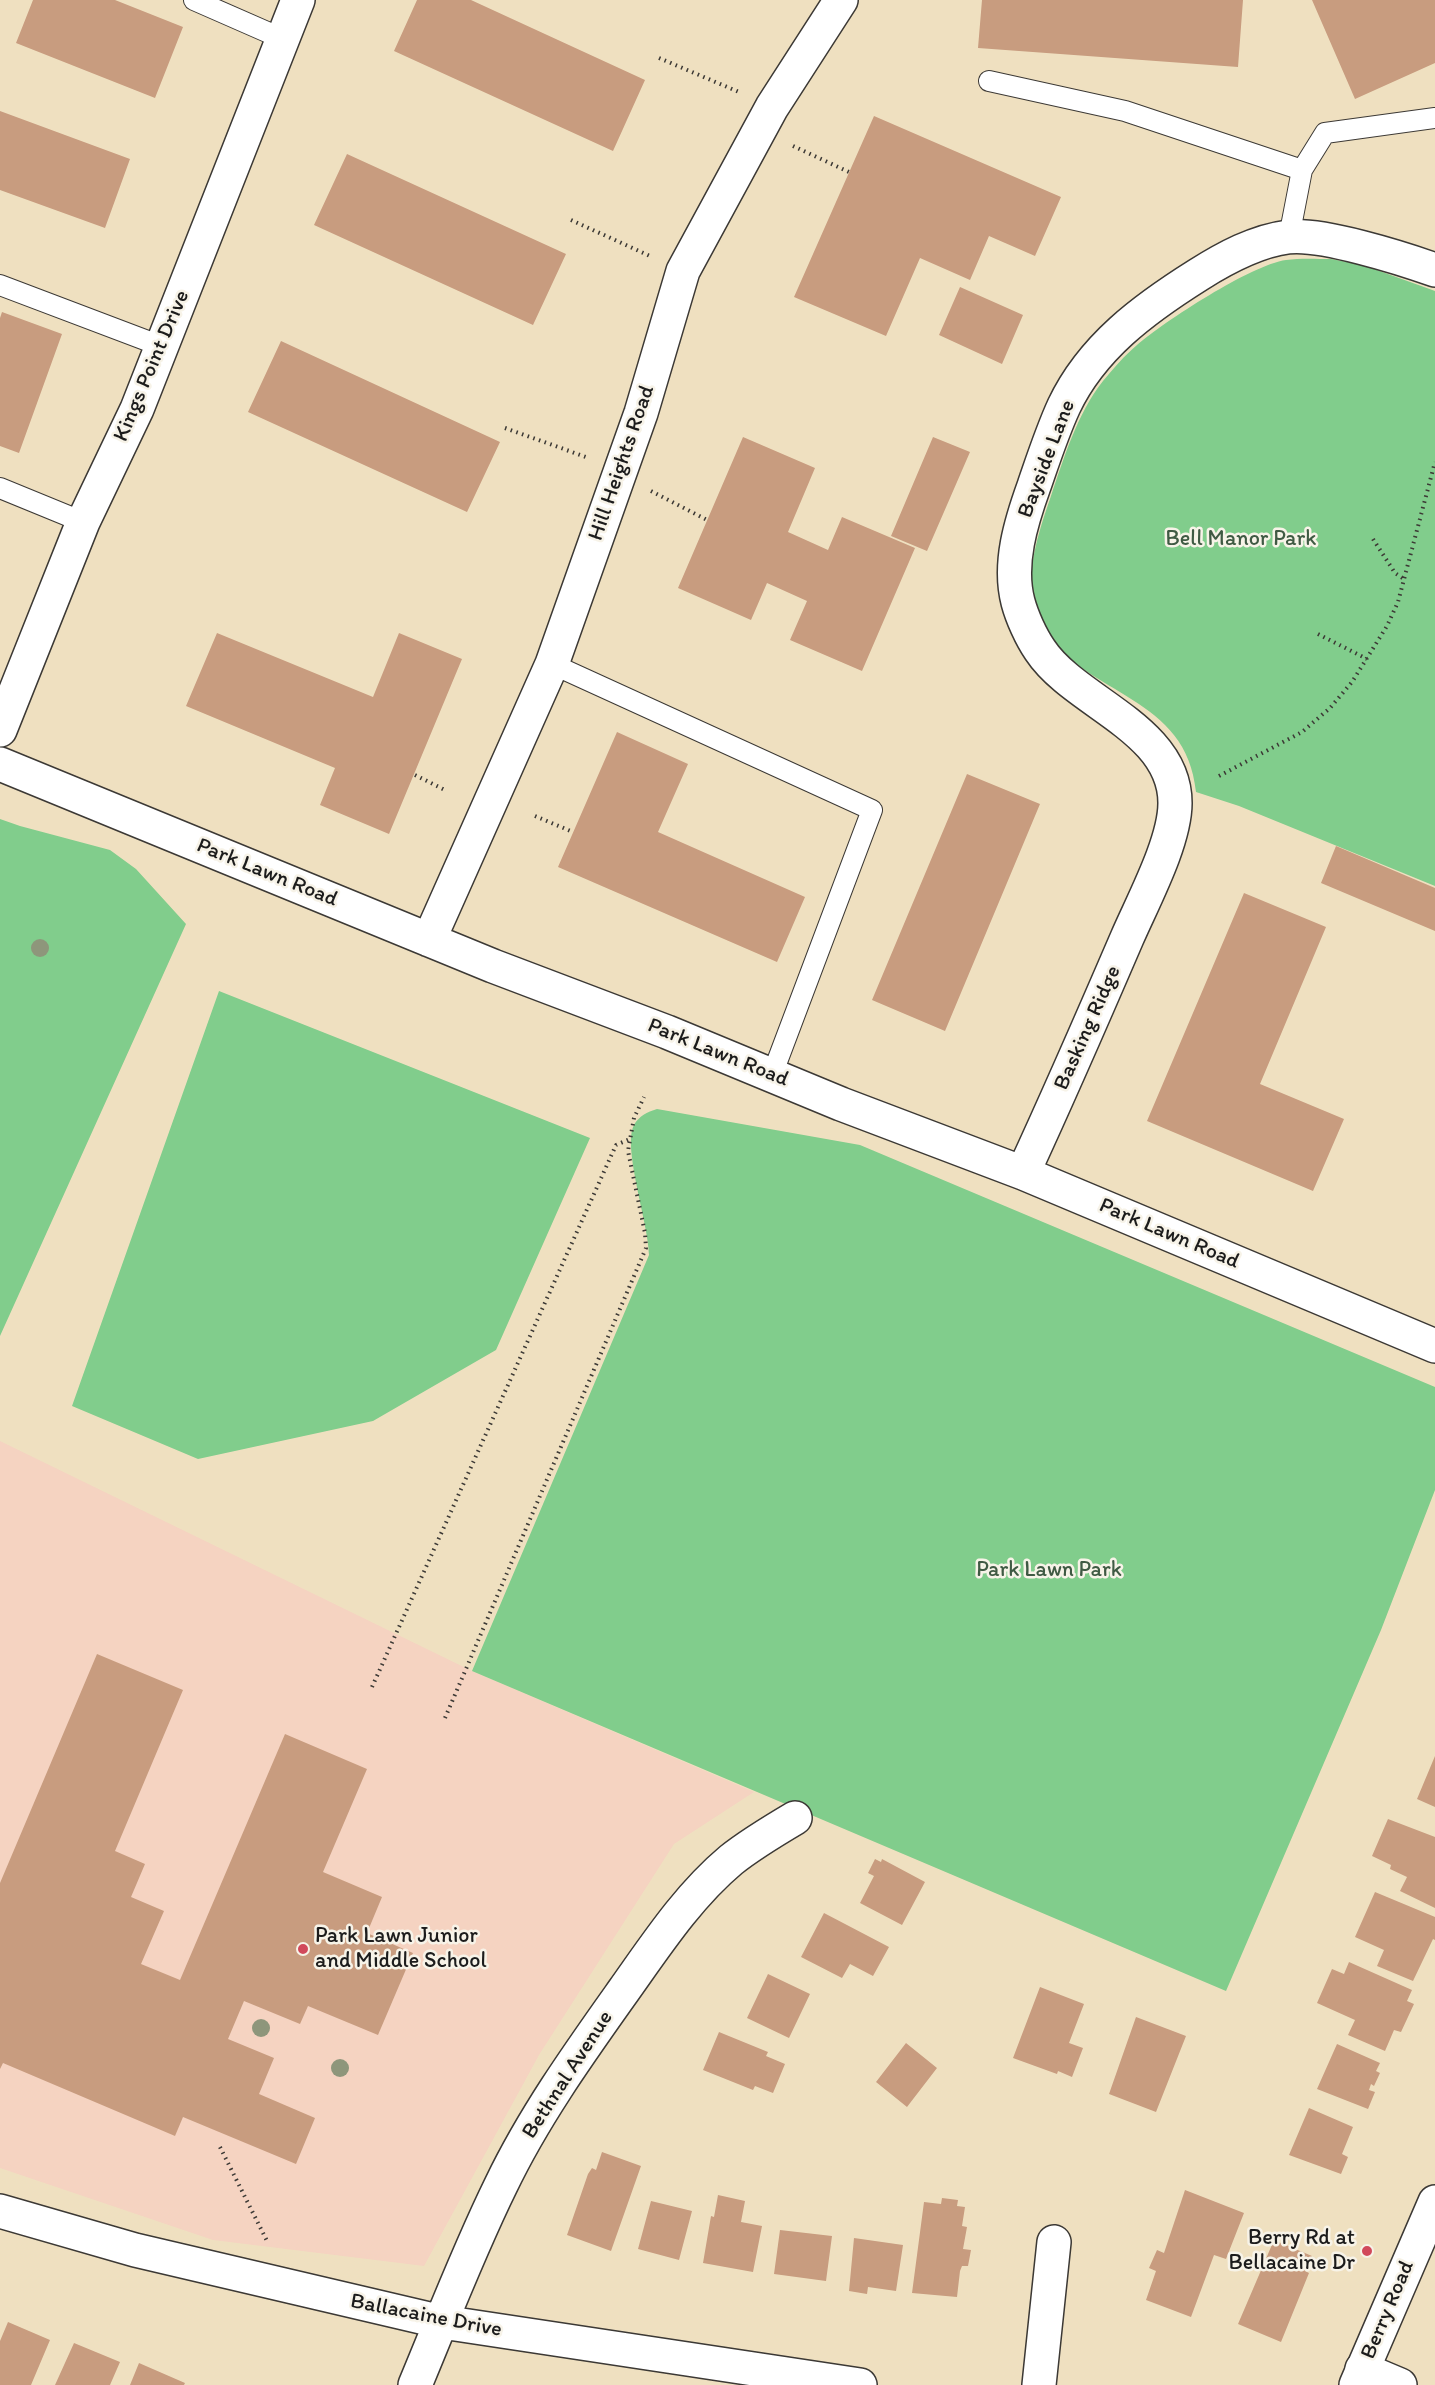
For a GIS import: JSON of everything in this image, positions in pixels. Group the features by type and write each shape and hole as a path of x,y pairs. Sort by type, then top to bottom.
{"street":[{"name":"Kings Point Drive","path":"0,730 83,522 137,409 298,0"},
{"name":"Hill Heights Road","path":"429,940 552,664 641,413 683,271 741,160 841,0"},
{"name":"Bayside Lane","path":"1152,883 1171,830 1174,814 1175,799 1169,772 1156,751 1134,730 1067,677 1040,651 1018,603 1014,573 1026,508 1065,404 1086,369 1103,348 1144,311 1220,261 1249,248 1289,237 1348,245 1435,270"},
{"name":"Park Lawn Road","path":"0,764 429,940 841,1104 1023,1173 1435,1344"},
{"name":"Basking Ridge","path":"1023,1173 1152,883"},
{"name":"Bethnal Avenue","path":"415,2385 501,2184 537,2121 599,2025 683,1910 708,1882 730,1861 753,1844 795,1818"},
{"name":"Berry Road","path":"1359,2377 1435,2202"},
{"name":"Ballacaine Drive","path":"0,2211 135,2250 442,2322 860,2385"},
{"path":"1039,2385 1054,2242"},
{"path":"1359,2377 1400,2385"}],"lane":[{"path":"194,0 283,39"},
{"path":"989,81 1125,111 1302,170"},
{"path":"1289,237 1302,170 1325,133 1435,118"},
{"path":"0,285 161,346"},
{"path":"0,488 83,522"},
{"path":"552,664 872,810 772,1075"}],"path":[{"path":"660,58 765,119 849,172"},
{"path":"572,220 683,271"},
{"path":"505,428 621,470 653,492 707,520"},
{"path":"1219,776 1302,732 1330,708 1352,682 1387,626 1398,602 1435,462"},
{"path":"1373,539 1395,573 1404,579"},
{"path":"1318,634 1367,659"},
{"path":"415,776 445,790"},
{"path":"535,816 573,832"},
{"path":"445,1718 646,1248 628,1151 634,1118 644,1097"},
{"path":"372,1688 616,1145 630,1139"},
{"path":"220,2148 269,2245"}],"shaded area":[{"name":"Park Lawn Junior and Middle School","path":"0,1441 472,1671 754,1792 674,1844 539,2055 424,2266 213,2240 0,2168"}],"green space":[{"name":"Bell Manor Park","path":"1331,259 1363,265 1435,291 1435,886 1239,806 1196,792 1189,760 1174,735 1155,716 1063,653 1044,631 1032,611 1032,567 1046,510 1079,422 1107,376 1128,353 1150,335 1209,295 1252,272 1286,260"},
{"path":"0,819 110,850 136,869 186,924 0,1336"},
{"path":"219,991 590,1138 496,1350 373,1421 198,1459 72,1406"},
{"name":"Park Lawn Park","path":"657,1109 860,1145 1435,1387 1435,1490 1381,1630 1226,1991 472,1671 649,1255 633,1168 631,1136 638,1119"}],"building":[{"path":"33,0 115,0 183,27 155,98 16,43"},
{"path":"417,0 471,0 645,80 613,151 394,51"},
{"path":"982,0 1243,0 1238,67 978,48"},
{"path":"1312,0 1435,0 1435,63 1355,99"},
{"path":"0,111 130,159 105,228 0,190"},
{"path":"874,116 1061,197 1035,256 989,236 970,280 920,258 886,336 794,297"},
{"path":"347,154 566,254 533,325 314,225"},
{"path":"960,287 1023,315 1002,364 939,335"},
{"path":"2,312 62,334 19,453 0,446 0,318"},
{"path":"281,341 500,442 467,512 248,412"},
{"path":"743,437 815,468 788,532 828,550 842,517 915,548 862,671 790,640 807,601 767,583 751,620 678,588"},
{"path":"933,437 970,452 927,551 891,536"},
{"path":"217,633 373,697 399,633 462,659 389,834 320,805 335,768 186,706"},
{"path":"617,732 688,764 658,832 805,897 777,962 558,867"},
{"path":"967,774 1040,804 945,1031 872,1000"},
{"path":"1336,846 1435,888 1435,931 1321,883"},
{"path":"1244,893 1326,927 1260,1084 1344,1119 1313,1191 1147,1121"},
{"path":"97,1654 183,1690 115,1851 145,1864 131,1897 164,1911 141,1964 180,1980 285,1734 367,1769 323,1872 382,1897 367,1933 413,1953 378,2035 308,2006 300,2024 244,2001 228,2039 274,2058 259,2094 315,2118 296,2164 183,2117 175,2136 3,2063 0,2069 0,1883"},
{"path":"1435,1756 1435,1807 1417,1799"},
{"path":"1388,1819 1435,1837 1435,1908 1400,1891 1407,1877 1390,1869 1391,1865 1372,1856"},
{"path":"875,1859 881,1862 882,1859 925,1882 902,1925 860,1903 874,1876 868,1873"},
{"path":"1375,1892 1435,1917 1435,1940 1433,1939 1413,1981 1377,1966 1384,1950 1355,1937"},
{"path":"824,1913 889,1947 873,1976 850,1964 842,1978 801,1957"},
{"path":"1349,1962 1412,1990 1407,2001 1414,2004 1401,2032 1394,2030 1385,2051 1348,2035 1355,2020 1317,2003 1332,1969 1344,1974"},
{"path":"768,1974 810,1994 789,2038 747,2018"},
{"path":"1040,1987 1084,2004 1069,2043 1083,2048 1072,2077 1013,2058"},
{"path":"1136,2017 1186,2036 1156,2112 1109,2094"},
{"path":"719,2032 768,2052 766,2056 785,2064 773,2093 755,2086 753,2090 703,2070"},
{"path":"906,2043 937,2068 907,2107 876,2082"},
{"path":"1337,2044 1380,2063 1376,2071 1380,2073 1374,2086 1371,2084 1369,2090 1375,2092 1368,2109 1317,2089"},
{"path":"1309,2108 1353,2127 1342,2154 1348,2157 1341,2174 1289,2155"},
{"path":"602,2152 641,2166 611,2251 567,2235 588,2174 592,2168 596,2170"},
{"path":"1185,2190 1244,2213 1226,2259 1214,2255 1191,2317 1146,2300 1156,2271 1149,2268 1157,2250 1164,2253"},
{"path":"718,2195 745,2201 741,2222 762,2226 753,2272 703,2263 711,2216 714,2217"},
{"path":"942,2198 958,2200 957,2206 965,2207 962,2226 967,2227 963,2249 971,2250 968,2266 962,2266 960,2271 957,2297 912,2293 924,2202 941,2204"},
{"path":"651,2201 692,2211 679,2260 638,2249"},
{"path":"780,2230 832,2236 826,2281 774,2274"},
{"path":"854,2238 903,2245 896,2291 868,2287 867,2294 849,2291"},
{"path":"1274,2240 1312,2256 1305,2271 1309,2273 1281,2342 1238,2324"},
{"path":"8,2322 50,2340 31,2385 0,2385 0,2341"},
{"path":"74,2343 120,2362 110,2385 55,2385"},
{"path":"139,2363 185,2383 184,2385 130,2385"}],"place":[{"name":"Park Lawn Junior and Middle School","path":"303,1949"},
{"name":"Berry Rd at Bellacaine Dr","path":"1367,2251"}]}
